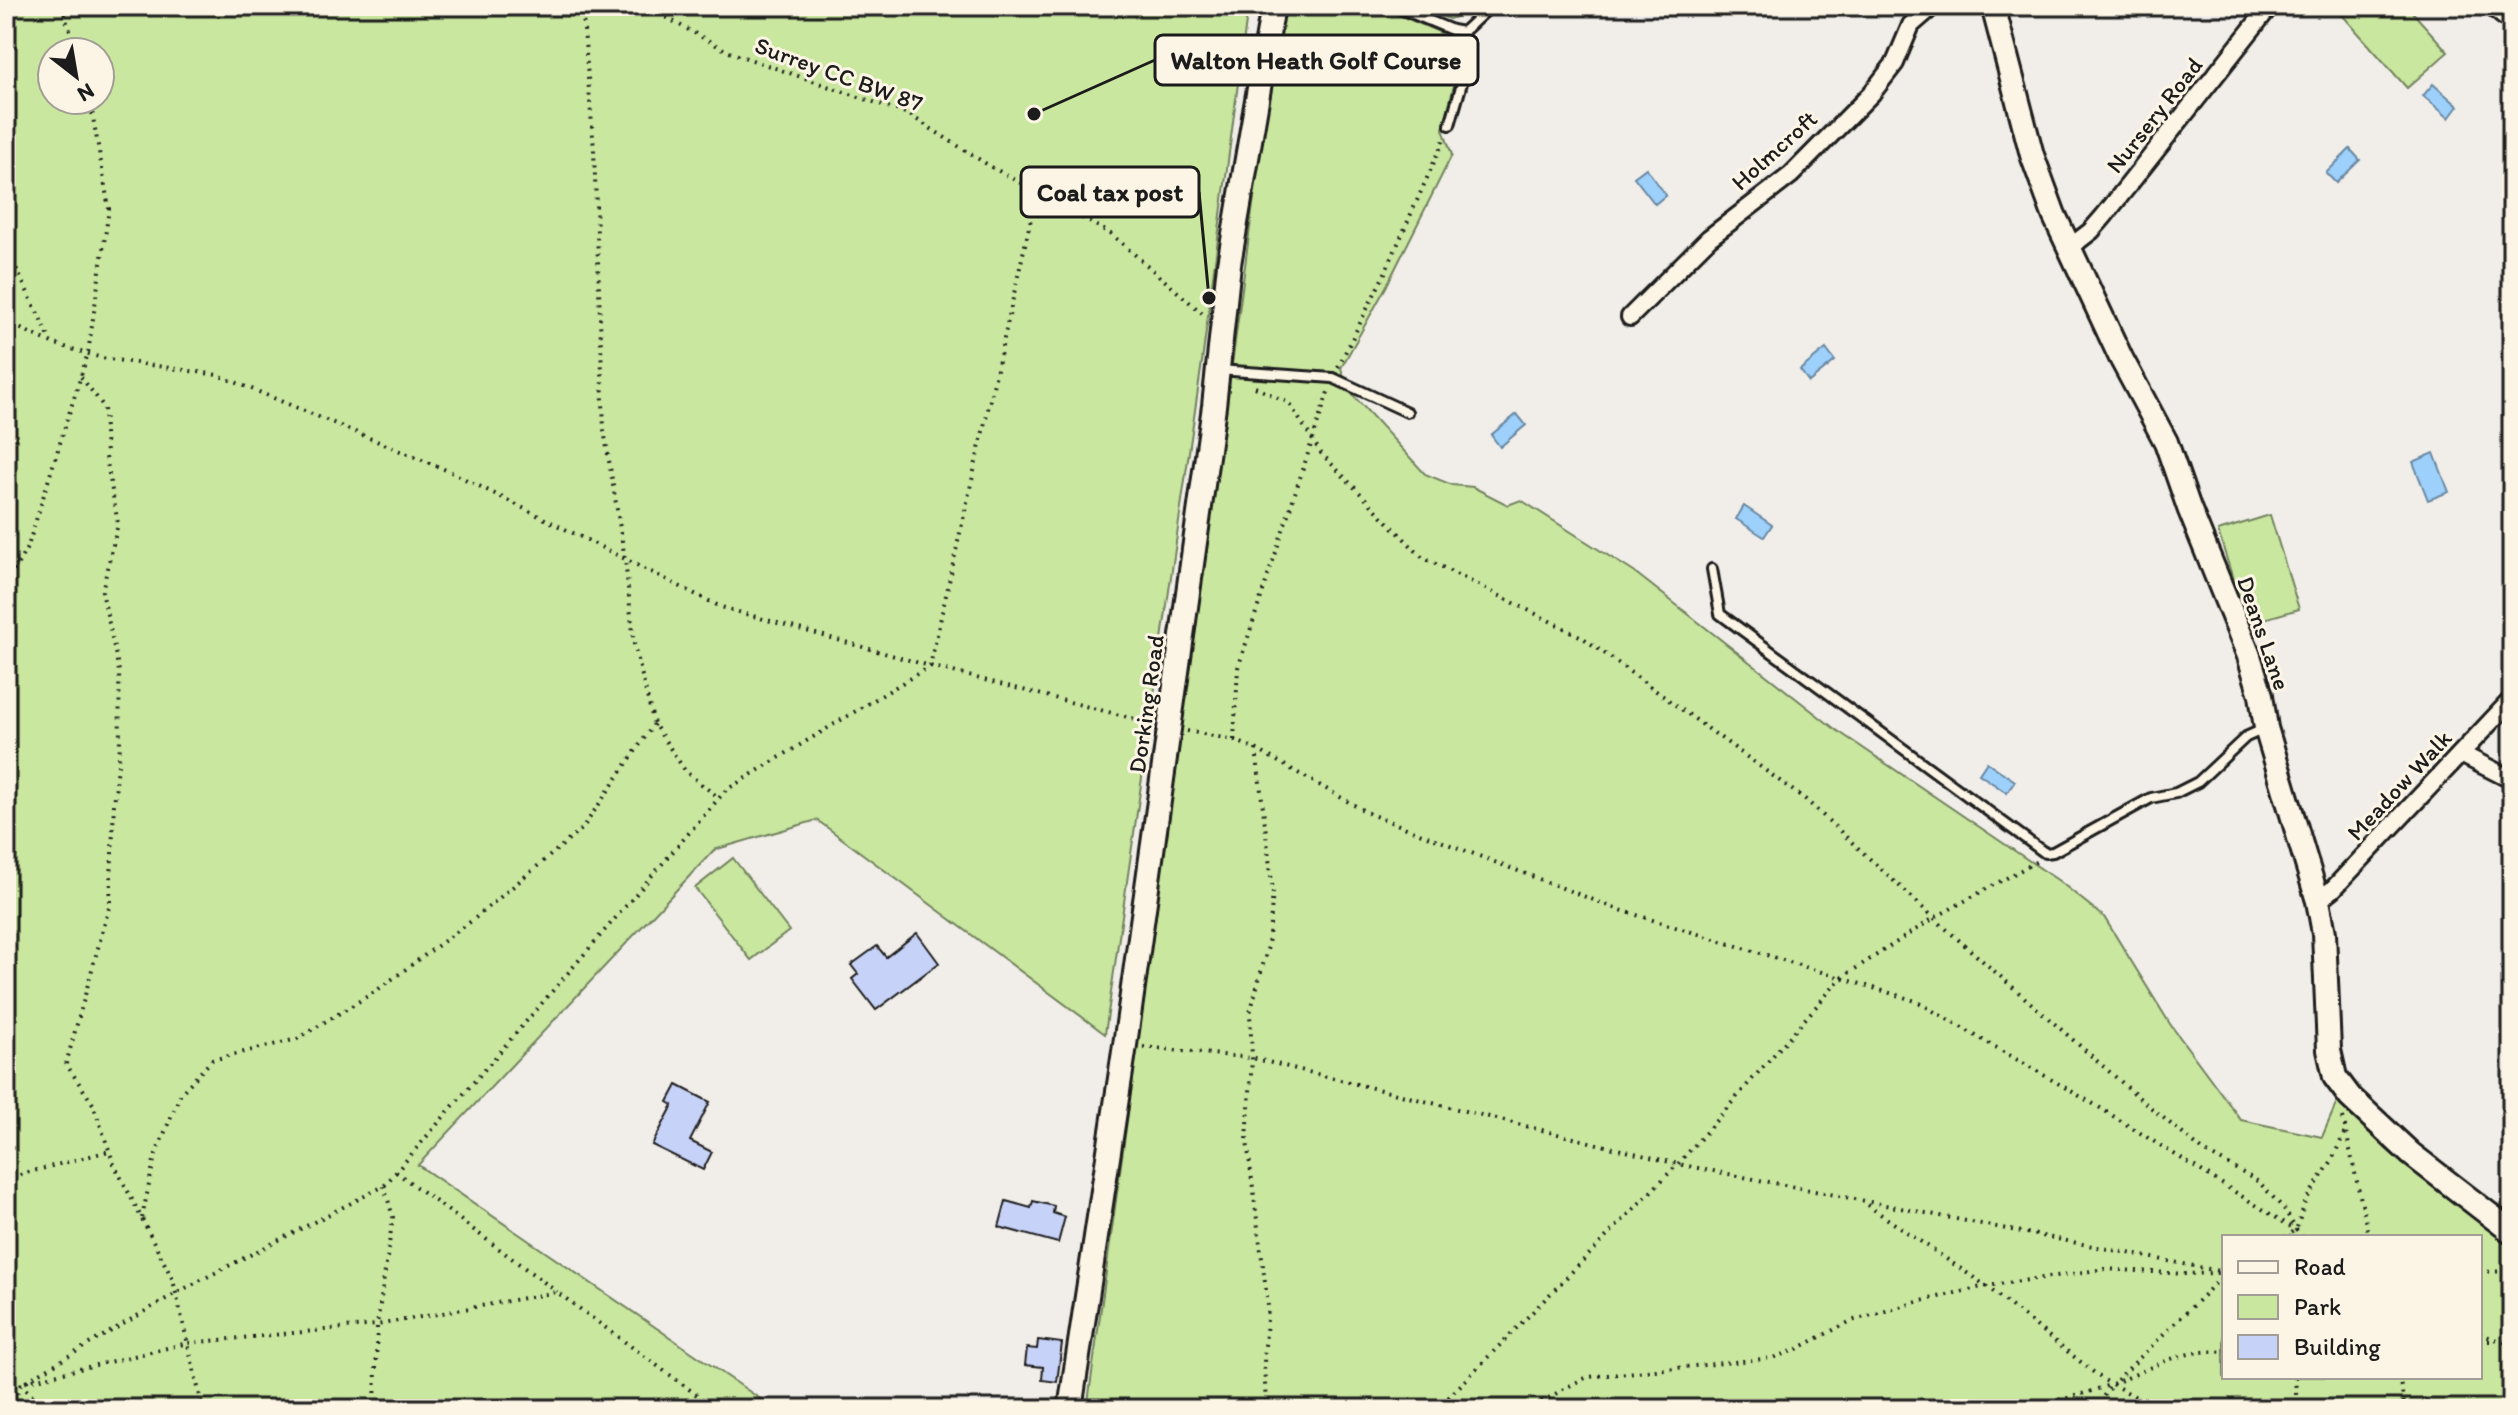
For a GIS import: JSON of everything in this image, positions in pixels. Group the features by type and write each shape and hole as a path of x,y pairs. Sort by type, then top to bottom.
{"main road":[{"name":"Dorking Road","path":"1070,1409 1125,1045 1229,264 1273,6"},
{"name":"Deans Lane","path":"1993,6 2032,155 2054,215 2121,358 2166,442 2189,508 2249,656 2261,695 2266,728 2318,901 2324,933 2329,1050 2339,1083 2411,1154 2512,1232"}],"street":[{"name":"Holmcroft","path":"1630,317 1709,238 1791,175 1871,94 1895,63 1911,25 1933,6"},
{"name":"Nursery Road","path":"2069,248 2104,216 2270,6"},
{"path":"2491,6 2512,23"},
{"name":"Meadow Walk","path":"2318,901 2333,889 2512,699"},
{"path":"2461,754 2512,780"}],"lane":[{"path":"1394,6 1463,32"},
{"path":"1463,32 1491,6"},
{"path":"1450,125 1468,62 1463,32"},
{"path":"1217,370 1333,378 1407,412"},
{"path":"1712,569 1720,614 2040,850 2049,853 2151,798 2176,793 2198,782 2246,737 2266,728"}],"path":[{"path":"61,6 72,36"},
{"path":"582,6 594,149 604,430 625,559 634,644 654,724 686,772 719,798"},
{"name":"Surrey CC BW 87","path":"645,6 729,52 908,114 988,165 1111,234 1201,311 1205,326"},
{"path":"6,585 28,546 88,353 109,209 93,116"},
{"path":"1234,740 1238,668 1312,435 1333,378 1385,273 1450,125"},
{"path":"6,170 6,199"},
{"path":"6,1393 176,1293 384,1186 726,790 930,666 1037,192"},
{"path":"6,247 52,343"},
{"path":"6,322 52,343 102,358 218,375 451,472 721,607 930,666 1168,727 1234,740 1256,749 1370,814 1617,909 1916,1001 2097,1106 2301,1235"},
{"path":"1217,370 1289,403 1321,453 1422,557 1582,637 1806,800 1934,918 2202,1150 2259,1182 2285,1210 2296,1230"},
{"path":"81,377 104,407 106,457 118,524 102,591 119,671 120,746 110,904 66,1064 93,1104 109,1151 173,1280 203,1409"},
{"path":"142,1219 155,1156 181,1093 212,1060 297,1039 376,991 474,919 582,829 654,724"},
{"path":"1256,749 1273,892 1268,946 1250,1013 1252,1058 1247,1141 1268,1306 1264,1358 1266,1409"},
{"path":"1437,1409 1678,1164 1841,978 1934,918 2056,850"},
{"path":"1125,1045 1252,1058 1678,1164 2222,1273"},
{"path":"2339,1083 2369,1235"},
{"path":"2290,1235 2296,1230 2306,1200 2331,1162 2346,1130"},
{"path":"6,1183 22,1174 109,1151"},
{"path":"396,1172 716,1409"},
{"path":"375,1409 377,1325 393,1217 384,1186"},
{"path":"1863,1202 1986,1286 2102,1379 2159,1409"},
{"path":"1527,1409 1547,1400 1563,1387 1588,1377 1772,1358 1795,1350 1851,1321 1986,1286 2105,1269 2222,1273"},
{"path":"2482,1272 2512,1271"},
{"path":"2094,1409 2112,1384 2222,1275"},
{"path":"19,1383 188,1343 377,1325 557,1292"},
{"path":"2482,1335 2512,1345"},
{"path":"2482,1341 2498,1341"},
{"path":"2028,1409 2112,1384 2165,1359 2205,1350 2222,1352"},
{"path":"6,1376 19,1383 47,1409"},
{"path":"2295,1379 2297,1409"},
{"path":"2399,1379 2405,1409"},
{"path":"13,1409 19,1383"}],"green space":[{"path":"6,6 1248,6 1202,362 1105,1034 817,820 714,850 418,1165 775,1409 6,1409"},
{"path":"1279,6 1377,6 1456,39 1460,61 1443,129 1452,155 1386,287 1341,368 1349,391 1425,474 1452,485 1473,487 1508,505 1521,500 1637,574 1835,729 2059,881 2104,917 2170,1024 2241,1120 2322,1137 2338,1100 2386,1149 2512,1247 2512,1409 1087,1409"},
{"path":"1419,6 1484,6 1481,10 1449,19"},
{"path":"2407,6 2448,52 2407,88 2336,8"},
{"path":"2270,515 2299,609 2247,624 2218,531"},
{"path":"733,858 789,931 751,960 695,888"}],"water":[{"path":"2433,84 2458,106 2449,118 2423,96"},
{"path":"2350,149 2360,160 2336,183 2326,173"},
{"path":"1646,168 1666,195 1655,204 1634,177"},
{"path":"1826,349 1835,361 1809,382 1800,370"},
{"path":"1517,414 1526,425 1500,447 1491,435"},
{"path":"2434,453 2449,492 2428,500 2413,462"},
{"path":"1744,506 1772,525 1764,537 1736,519"},
{"path":"1987,762 2015,781 2007,793 1979,774"}],"building":[{"path":"917,933 939,963 876,1010 852,979 858,974 851,965 877,946 886,957"},
{"path":"677,1085 710,1102 690,1141 712,1152 703,1170 652,1145 673,1105 668,1102"},
{"path":"1006,1201 1031,1208 1033,1201 1054,1206 1053,1213 1065,1217 1058,1243 999,1227"},
{"path":"1038,1340 1062,1343 1057,1382 1042,1380 1043,1367 1025,1365 1027,1348 1037,1349"}],"place":[{"name":"Walton Heath Golf Course","path":"1034,114"},
{"name":"Coal tax post","path":"1209,298"}]}
